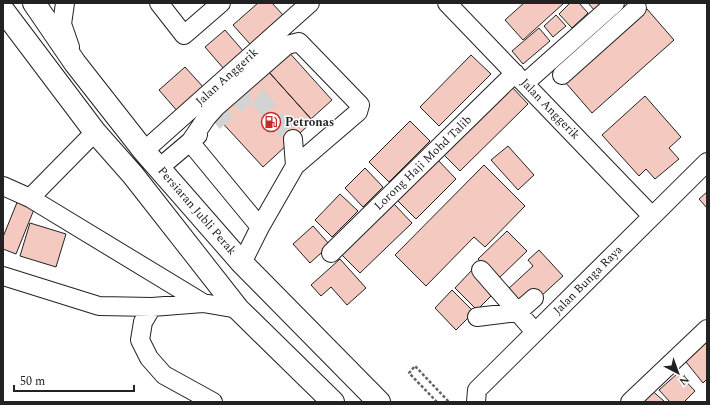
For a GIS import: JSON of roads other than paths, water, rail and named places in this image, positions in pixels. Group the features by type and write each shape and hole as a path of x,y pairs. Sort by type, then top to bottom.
{"main road":[{"name":"Persiaran Jubli Perak","path":"34,3 76,63 144,151 242,264 376,400"},
{"path":"3,10 95,132 132,175 238,309 332,402"}],"street":[{"path":"65,3 62,24 76,63"},
{"path":"158,3 184,35 220,3"},
{"name":"Jalan Anggerik","path":"144,151 310,3"},
{"name":"Jalan Anggerik","path":"447,3 652,216"},
{"name":"Lorong Haji Mohd Talib","path":"331,253 520,78 570,43 615,3"},
{"path":"562,75 637,8"},
{"path":"190,142 207,117 216,107 287,45 299,42 360,105 358,112 295,166 260,227 242,264"},
{"path":"570,43 582,57"},
{"path":"159,168 214,122"},
{"path":"30,198 95,132"},
{"path":"294,139 295,166"},
{"path":"190,142 260,227"},
{"name":"Jalan Bunga Raya","path":"476,402 477,390 707,162"},
{"path":"3,186 30,198 203,303"},
{"path":"481,270 535,332"},
{"path":"3,276 99,306 152,307 203,303 238,309"},
{"path":"477,317 518,312 534,298"},
{"path":"152,307 143,322 140,340 149,358 164,375 213,402"},
{"path":"630,402 707,329"}],"tunnel":[{"path":"214,122 246,96 253,94 258,97 293,139"}],"place":[{"name":"Petronas","path":"271,122"}]}
